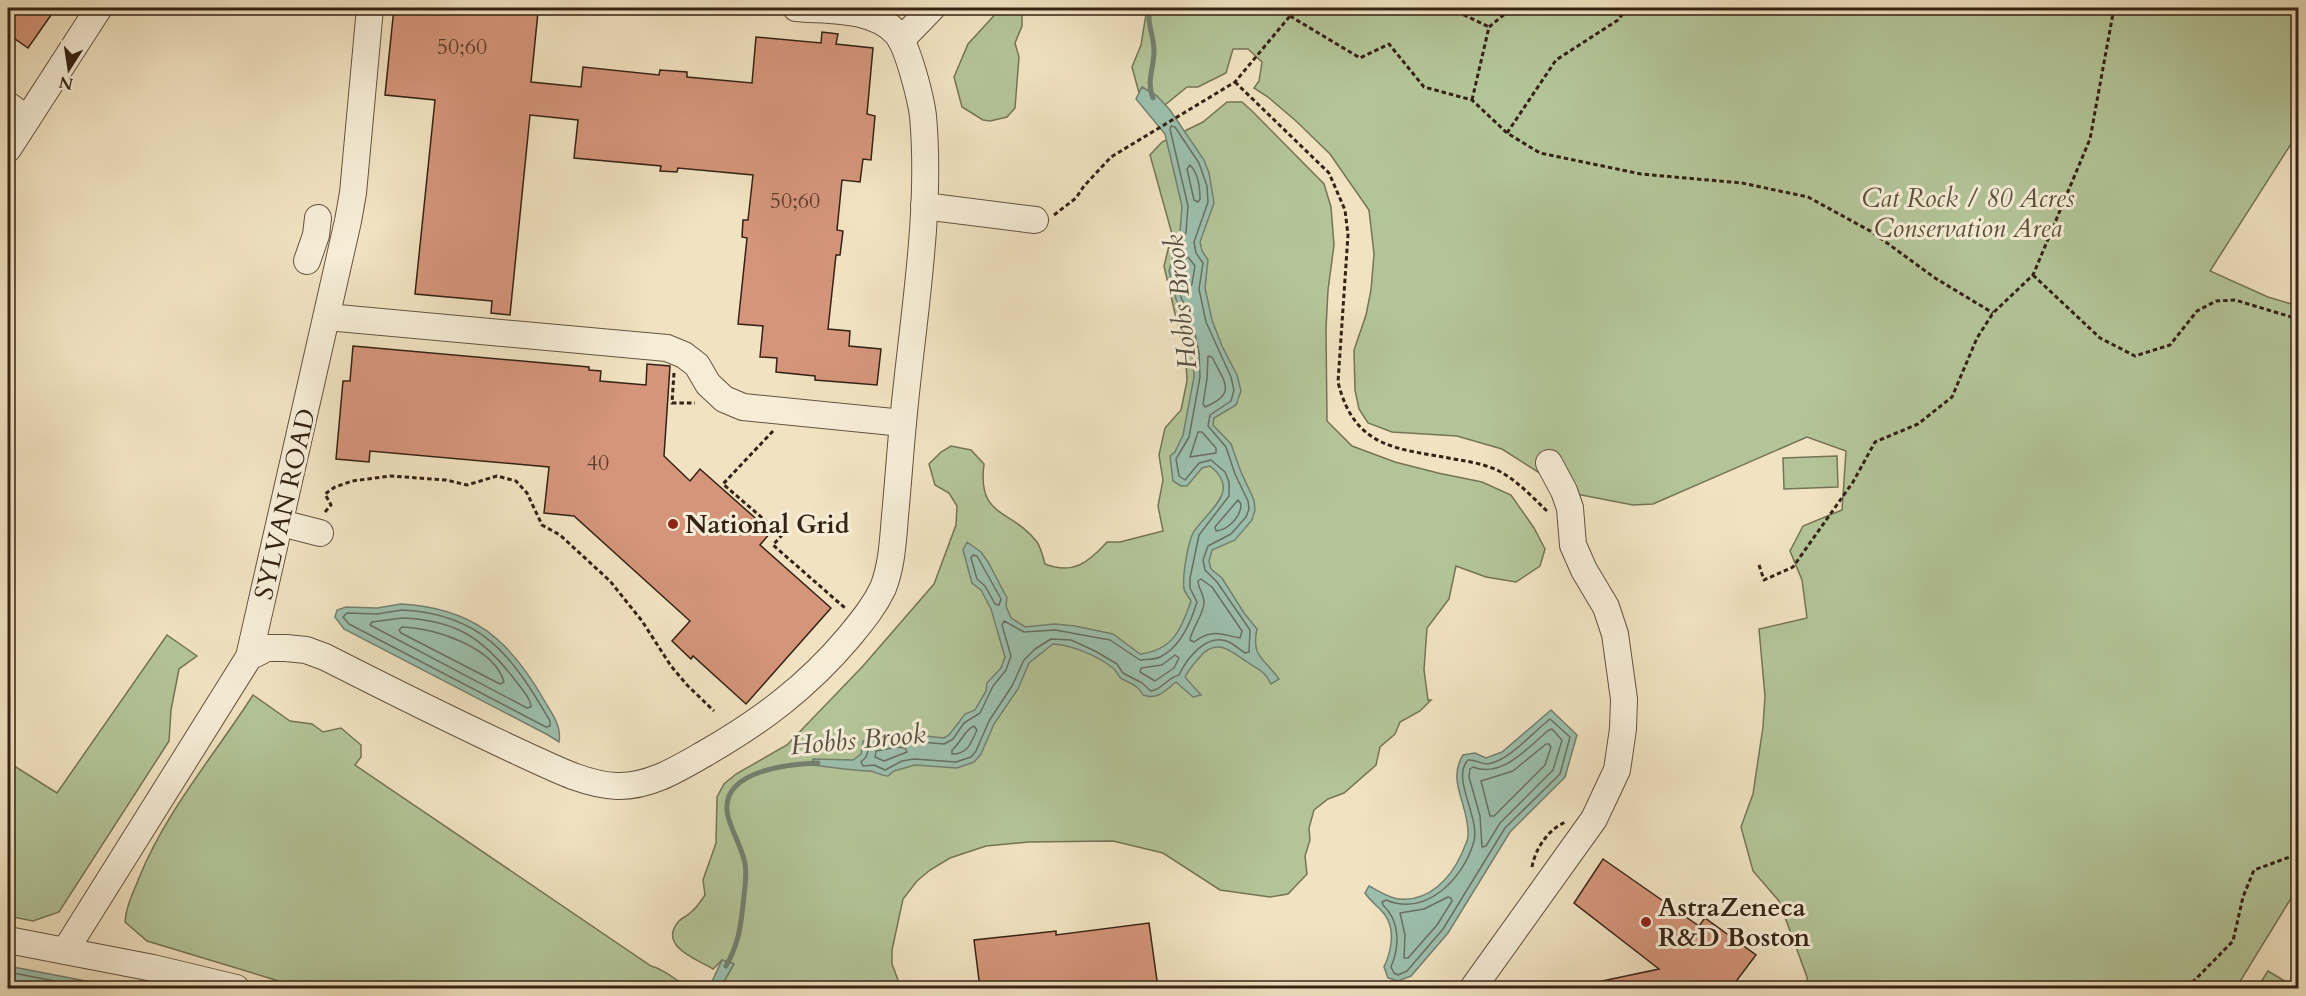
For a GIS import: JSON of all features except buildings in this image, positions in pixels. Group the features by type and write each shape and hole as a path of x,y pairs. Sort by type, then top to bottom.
{"street":[{"path":"8,149 17,112 99,8"},
{"name":"SYLVAN ROAD","path":"65,951 249,657 327,317 352,193 370,8"},
{"path":"249,657 267,648 306,650 325,657 463,726 551,766 596,783 619,786 638,784 663,776 754,724 807,681 861,622 884,586 892,558 924,206 923,118 920,96 901,40 883,22 864,15 796,8"},
{"path":"901,40 932,8"},
{"path":"924,206 1035,220"},
{"path":"307,261 316,235 318,218"},
{"path":"327,317 667,348 684,355 697,365 708,384 724,399 742,407 903,423"},
{"path":"1473,988 1594,819 1617,770 1623,729 1624,699 1615,634 1606,607 1584,570 1573,545 1570,508 1564,490 1549,463"},
{"path":"281,523 321,524"},
{"path":"8,940 153,968 236,988"}],"path":[{"path":"1035,220 1050,217 1063,210 1076,198 1095,172 1112,157 1235,82 1295,8"},
{"path":"1449,8 1489,27"},
{"path":"1472,100 1489,27 1512,8"},
{"path":"1507,133 1556,60 1618,20 1627,8"},
{"path":"1759,565 1764,580 1793,567 1853,482 1875,442 1918,424 1952,397 1977,338 1993,313 2033,275 2090,139 2114,8"},
{"path":"1290,16 1360,58 1389,44 1424,87 1472,100 1507,133 1540,153 1641,174 1742,183 1808,197 1872,232 1935,278 1993,313"},
{"path":"1235,82 1329,173 1345,210 1348,235 1338,382 1343,401 1352,419 1365,433 1379,441 1498,470 1518,484 1559,521 1571,525"},
{"path":"2033,275 2100,338 2135,356 2170,345 2197,311 2216,301 2235,300 2298,319"},
{"path":"791,412 723,484 782,535 773,545 861,622"},
{"path":"321,524 331,506 325,494 335,487 370,478 413,477 446,480 467,485 498,476 516,481 527,493 542,525 560,535 610,581 642,621 671,666 714,711"},
{"path":"1532,868 1538,850 1555,827 1570,822"},
{"path":"2187,988 2233,941 2243,897 2254,870 2298,854"}],"green space":[{"path":"1001,8 1022,8 1022,26 1015,43 1019,57 1015,108 1007,117 990,121 983,120 962,107 954,77 968,44"},
{"name":"Cat Rock / 80 Acres Conservation Area","path":"1147,8 2298,8 2298,133 2210,271 2268,297 2298,306 2298,887 2236,988 1808,988 1807,977 1779,901 1753,871 1741,827 1753,794 1763,727 1765,696 1759,629 1807,618 1802,580 1790,551 1803,526 1842,510 1846,451 1807,437 1653,504 1633,505 1571,493 1502,449 1457,436 1392,432 1368,423 1359,409 1355,390 1354,350 1366,315 1371,290 1374,254 1369,210 1330,154 1296,121 1254,88 1259,81 1262,62 1248,49 1233,49 1226,73 1198,87 1187,87 1165,105 1157,96 1142,87 1139,93 1132,67 1141,45"},
{"path":"1227,102 1242,102 1324,184 1331,207 1334,245 1326,329 1327,421 1352,446 1395,462 1482,482 1511,495 1534,528 1545,549 1540,566 1516,582 1486,577 1456,566 1449,599 1427,628 1424,670 1428,700 1431,700 1420,711 1400,722 1395,734 1380,747 1376,765 1344,793 1328,799 1314,810 1309,828 1310,840 1305,856 1307,874 1288,894 1270,897 1220,890 1163,853 1113,841 1028,842 986,846 950,858 930,870 917,881 903,899 892,950 892,964 901,988 720,988 734,964 722,960 713,969 682,951 673,938 673,930 679,921 694,909 705,895 703,880 716,843 717,797 724,784 736,774 787,745 863,666 934,584 956,525 957,506 949,493 935,485 929,464 951,446 971,450 984,464 983,482 991,504 1027,531 1037,542 1045,564 1055,567 1079,565 1093,556 1107,542 1120,542 1163,531 1158,506 1163,480 1159,455 1165,428 1181,410 1187,381 1186,361 1164,266 1172,234 1150,155 1162,142 1203,122"},
{"path":"1837,456 1838,487 1784,489 1783,458"},
{"path":"167,635 197,656 179,669 171,710 169,741 59,912 33,921 8,916 8,762 57,793"},
{"path":"253,695 290,721 312,724 323,732 341,728 361,745 361,757 355,765 651,966 691,988 302,988 147,941 125,922 128,905 139,878 150,853 177,807"},
{"path":"2268,971 2296,988 2257,988"}],"water":[{"path":"1142,87 1157,96 1170,110 1204,160 1209,173 1214,203 1200,242 1202,251 1208,260 1205,288 1212,320 1237,375 1241,391 1236,405 1214,418 1213,425 1231,444 1254,500 1255,510 1252,520 1235,540 1212,550 1209,561 1211,569 1222,578 1257,629 1257,652 1279,679 1271,684 1261,671 1229,650 1217,647 1205,652 1185,677 1201,695 1193,697 1176,682 1161,694 1148,696 1143,695 1137,687 1120,678 1113,668 1100,659 1076,649 1053,644 1029,663 1018,689 994,724 981,754 974,762 957,768 915,765 894,771 888,776 870,771 812,765 813,759 853,760 861,754 863,741 897,733 944,738 965,714 975,710 986,691 987,683 1001,668 1005,657 991,609 981,590 972,583 963,550 967,542 981,552 988,562 1007,598 1006,606 1011,618 1025,627 1055,624 1113,634 1140,654 1151,652 1168,643 1183,621 1191,601 1185,591 1184,583 1190,541 1195,530 1220,499 1223,483 1210,466 1202,468 1187,486 1181,486 1173,481 1170,456 1175,452 1183,435 1194,377 1189,330 1176,299 1169,271 1180,232 1182,206 1165,134 1136,99"},
{"path":"401,604 449,612 469,620 502,644 531,679 553,715 558,725 559,742 344,629 335,617 337,610 346,607 377,608"},
{"path":"1551,710 1577,735 1565,777 1510,832 1448,933 1411,976 1398,981 1388,978 1384,967 1389,955 1390,927 1385,915 1365,893 1369,886 1399,899 1420,897 1438,887 1452,871 1468,838 1468,825 1457,775 1458,765 1463,755 1475,753 1486,758 1502,752"},
{"path":"722,960 734,964 720,988 709,988"},
{"path":"8,966 122,988 8,988"}],"waterway":[{"name":"Hobbs Brook","path":"1150,8 1149,19 1154,51 1150,81 1153,98"},
{"name":"Hobbs Brook","path":"726,966 739,932 746,876 743,857 728,817 729,797 736,786 761,772 791,765 818,763"}],"place":[{"name":"National Grid","path":"673,524"},
{"name":"AstraZeneca R&D Boston","path":"1646,922"}]}
